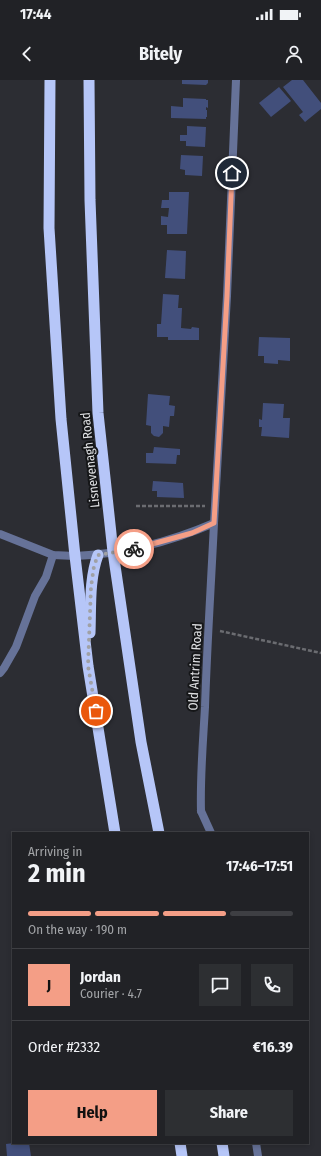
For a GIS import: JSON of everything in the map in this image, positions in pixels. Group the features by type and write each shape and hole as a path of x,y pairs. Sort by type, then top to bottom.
{"highway":[{"name":"Lisnevenagh Road","path":"50,80 49,228 61,419 88,666 115,832"},
{"name":"Lisnevenagh Road","path":"88,80 90,200 98,413 113,552 141,742 158,832"},
{"path":"88,666 91,587 94,566 98,555"},
{"path":"180,1144 182,1156"},
{"path":"222,1144 224,1156"}],"street":[{"name":"Old Antrim Road","path":"211,832 201,811 200,786 227,296 236,80"},
{"path":"0,534 53,555 98,555 144,546 192,533 214,523"},
{"path":"0,673 16,647 35,596 46,577 53,555"},
{"path":"256,1144 258,1156"}],"path":[{"path":"136,506 215,506"},
{"path":"209,629 321,653"}],"building":[{"path":"182,80 208,80 208,83 206,85 182,84"},
{"path":"292,80 303,80 321,103 321,109 305,122 299,115 303,112 283,87"},
{"path":"279,87 291,101 271,117 259,103"},
{"path":"183,98 208,100 208,108 206,107 206,119 171,118 171,106 183,107"},
{"path":"187,126 206,127 205,147 186,146 186,141 180,141 180,135 187,135"},
{"path":"181,155 203,156 202,176 185,175 185,170 180,169"},
{"path":"169,192 189,192 187,234 167,234 167,225 161,225 161,216 168,217 169,208 161,208 162,200 169,200"},
{"path":"167,250 186,251 185,279 165,278"},
{"path":"163,294 179,295 178,308 182,308 181,328 199,328 199,340 168,340 168,337 157,337 157,324 161,324"},
{"path":"259,337 290,338 290,361 278,360 278,364 264,363 264,356 258,356"},
{"path":"148,394 170,396 169,405 175,406 174,416 170,416 169,427 163,426 163,433 159,437 154,436 151,433 151,426 146,425"},
{"path":"263,403 284,404 283,418 290,418 289,438 261,436 262,427 259,427 259,419 262,420"},
{"path":"154,447 180,449 180,455 177,455 176,464 146,463 146,453 153,453"},
{"path":"153,481 183,483 184,498 157,497 157,491 152,491"},
{"path":"6,1144 29,1144 31,1156 7,1156"}],"way so far":[{"path":"96,711 88,666 91,587 94,566 98,555 134,549"}],"route":[{"path":"134,549 192,533 214,523 227,296 232,173"}]}
